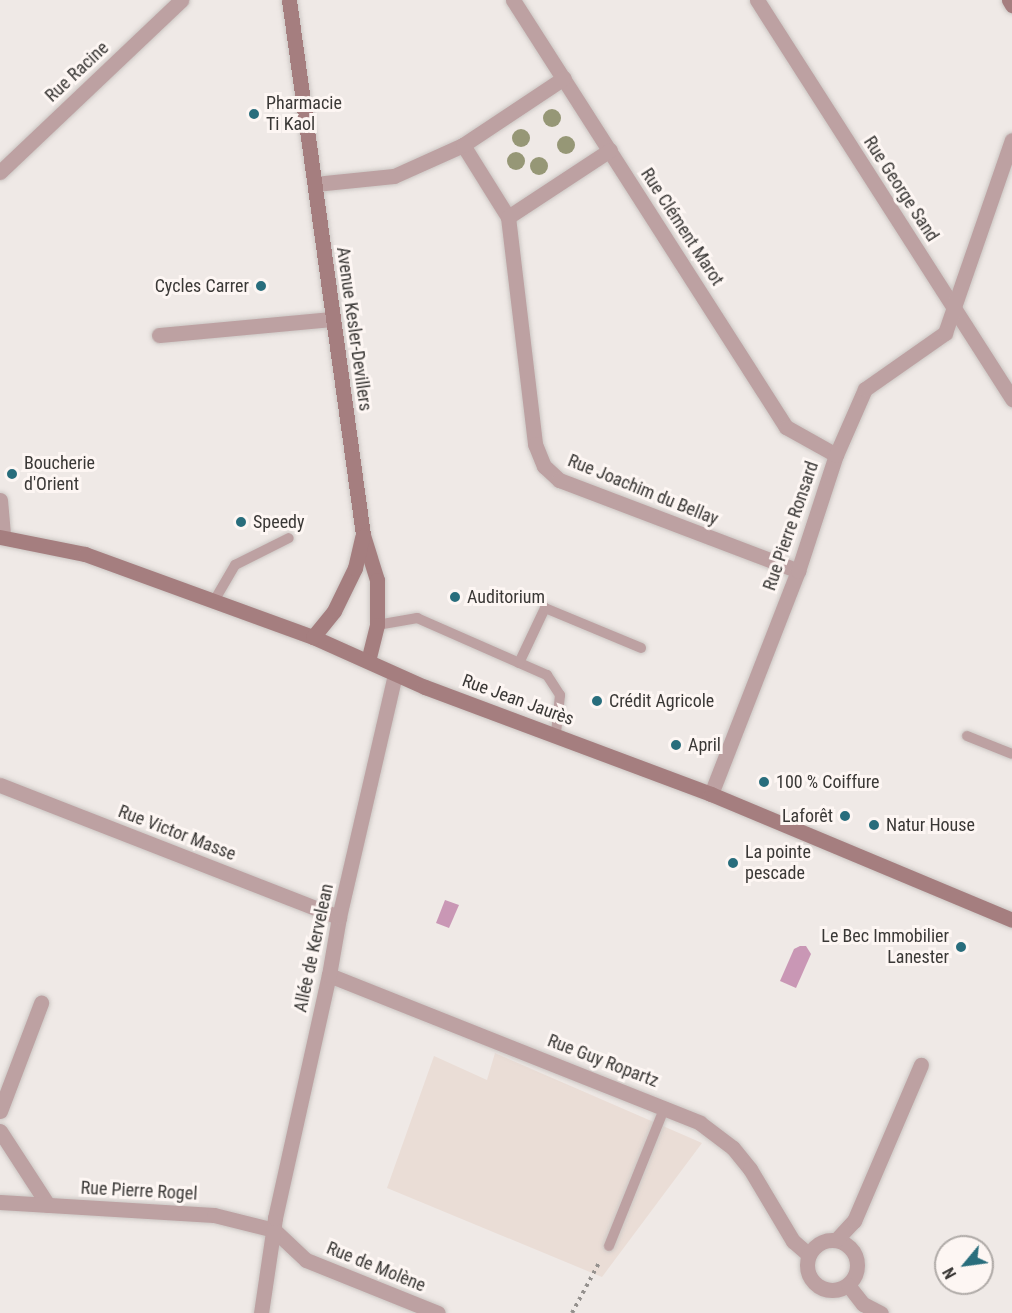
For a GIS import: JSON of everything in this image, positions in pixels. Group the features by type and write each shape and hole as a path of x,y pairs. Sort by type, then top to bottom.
{"main road":[{"name":"Avenue Kesler-Devillers","path":"289,0 363,535 377,580 376,625 368,661"},
{"path":"1009,0 1012,5"},
{"path":"313,638 334,612 355,568 363,535"},
{"name":"Rue Jean Jaurès","path":"2,537 85,554 313,638 395,675 711,794 1011,917"}],"street":[{"name":"Rue Racine","path":"0,172 181,0"},
{"name":"Rue Clément Marot","path":"513,0 786,427 836,455"},
{"name":"Rue George Sand","path":"757,0 1012,399"},
{"path":"315,184 394,176 463,145 564,78"},
{"name":"Rue Pierre Ronsard","path":"711,794 798,571 836,455 866,389 945,333 1012,140"},
{"name":"Rue Joachim du Bellay","path":"463,145 508,217 535,444 544,466 559,480 798,571"},
{"path":"508,217 610,150"},
{"path":"159,335 332,319"},
{"path":"0,500 2,537"},
{"name":"Allée de Kervelean","path":"261,1313 274,1230 329,975 339,917 395,675"},
{"name":"Rue Victor Masse","path":"0,784 339,917"},
{"name":"Rue Guy Ropartz","path":"329,975 665,1107 700,1123 733,1148 750,1169 793,1241 809,1255"},
{"path":"0,1112 41,1004"},
{"path":"836,1240 854,1221 921,1065"},
{"path":"0,1131 48,1205"},
{"name":"Rue Pierre Rogel","path":"0,1202 214,1215 274,1230"},
{"name":"Rue de Molène","path":"274,1230 306,1260 438,1313"},
{"path":"836,1240 851,1248 855,1255 857,1271 848,1285 833,1290 817,1285 807,1272 809,1255 819,1242 836,1240"},
{"path":"848,1285 863,1304 882,1313"}],"lane":[{"path":"214,601 235,565 289,538"},
{"path":"519,663 544,608 641,648"},
{"path":"376,625 417,618 547,675 560,695 556,734"},
{"path":"967,736 1012,754"},
{"path":"609,1246 665,1107"}],"path":[{"path":"572,1313 609,1246"}],"shaded area":[{"path":"445,900 459,905 449,928 436,923"},
{"path":"806,946 811,954 796,988 780,981 794,949"},
{"path":"495,1053 702,1143 602,1277 387,1188 434,1056 487,1080"}],"place":[{"name":"Pharmacie Ti Kaol","path":"254,114"},
{"name":"Cycles Carrer","path":"261,286"},
{"name":"Boucherie d'Orient","path":"12,474"},
{"name":"Speedy","path":"241,522"},
{"name":"Auditorium","path":"455,597"},
{"name":"Crédit Agricole","path":"597,701"},
{"name":"April","path":"676,745"},
{"name":"100 % Coiffure","path":"764,782"},
{"name":"Laforêt","path":"845,816"},
{"name":"Natur House","path":"874,825"},
{"name":"La pointe pescade","path":"733,863"},
{"name":"Le Bec Immobilier Lanester","path":"961,947"}]}
